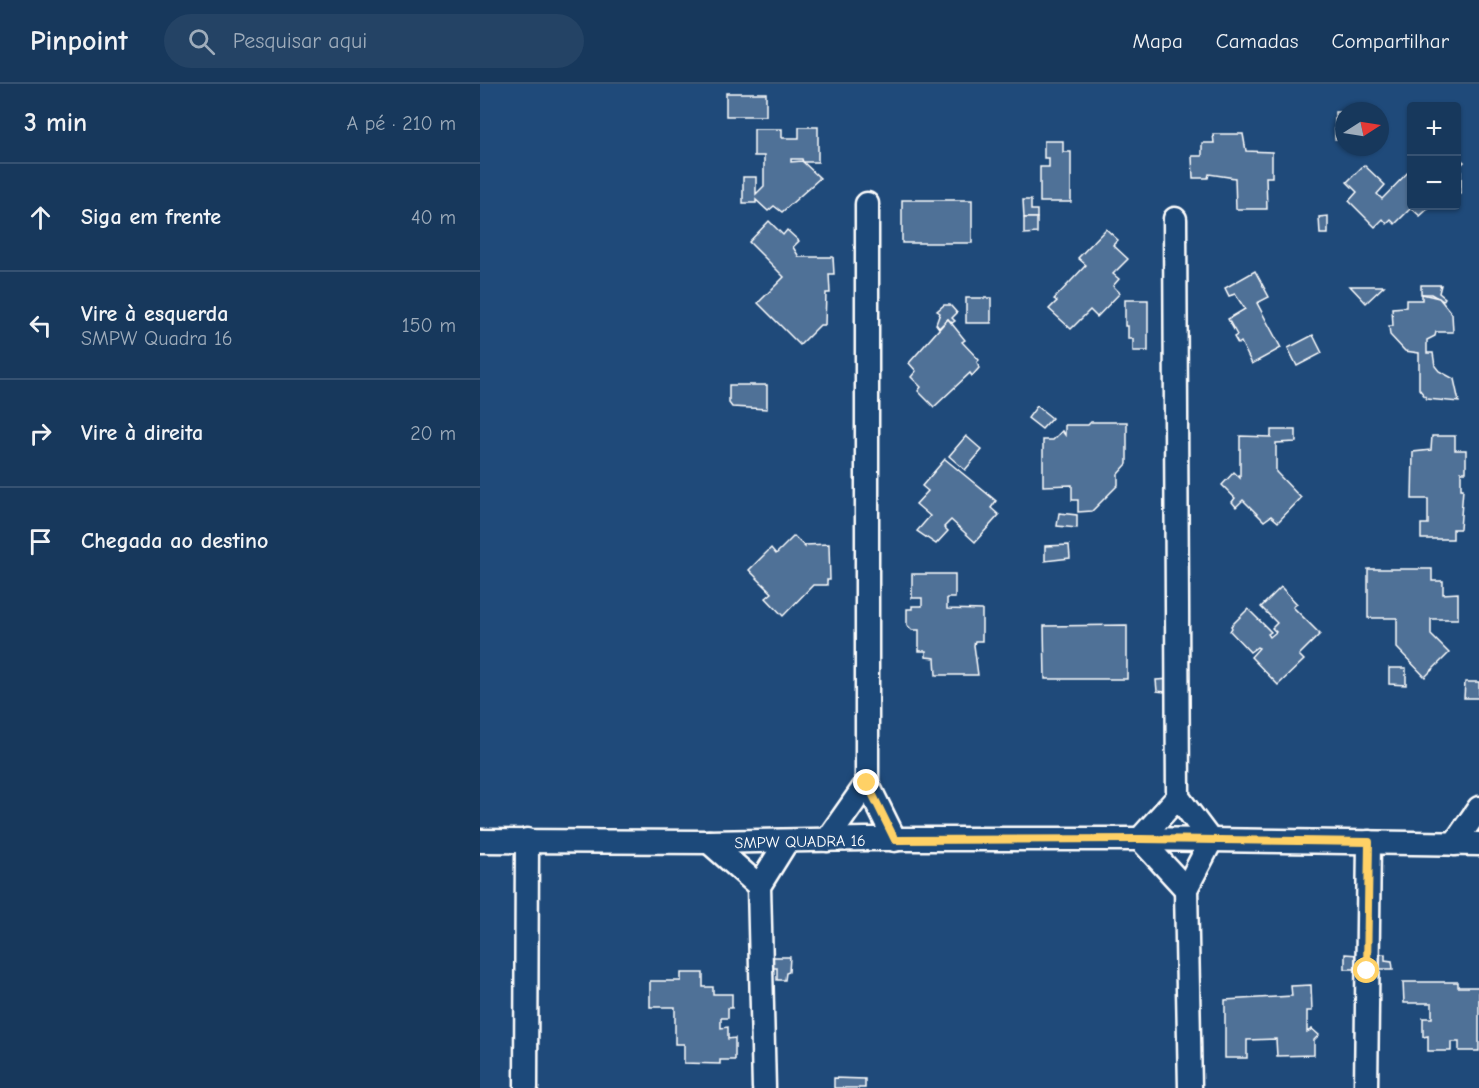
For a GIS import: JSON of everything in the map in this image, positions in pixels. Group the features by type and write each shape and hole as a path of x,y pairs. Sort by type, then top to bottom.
{"street":[{"path":"867,204 867,783 895,840"},
{"path":"1175,219 1178,797 1211,841 1186,889 1190,1088"},
{"path":"827,840 867,783"},
{"path":"1178,797 1140,839 1186,889"},
{"path":"1454,844 1479,808"},
{"name":"SMPW QUADRA 16","path":"480,841 709,843 827,840 1140,839 1479,844"},
{"path":"525,1088 527,840"},
{"path":"764,1088 759,886 787,841"},
{"path":"1366,1088 1369,842"},
{"path":"709,843 759,886"}],"building":[{"path":"726,93 766,93 766,116 726,116"},
{"path":"799,127 818,127 818,162 803,162 820,178 782,212 774,206 768,211 756,200 756,203 743,203 743,177 756,177 756,194 764,186 764,156 754,156 754,129 782,129 782,138 799,138","holes":["791,159 802,159 803,162 791,162"]},
{"path":"1213,134 1243,134 1246,151 1272,152 1272,177 1266,177 1267,209 1236,209 1235,178 1209,174 1208,178 1193,178 1192,156 1202,156 1202,143 1214,143"},
{"path":"1044,141 1063,141 1063,152 1071,152 1071,202 1040,202 1040,167 1049,167 1049,158 1044,158"},
{"path":"1364,165 1385,185 1377,194 1382,199 1407,173 1407,210 1409,210 1395,224 1391,220 1387,224 1383,219 1375,227 1349,201 1357,192 1347,182"},
{"path":"902,200 972,200 972,243 902,243"},
{"path":"1023,200 1031,200 1031,210 1037,210 1037,218 1024,218"},
{"path":"1413,210 1427,210 1420,216"},
{"path":"1328,216 1328,234 1320,234 1319,217"},
{"path":"1024,218 1037,218 1037,233 1024,234"},
{"path":"769,221 783,235 787,230 799,241 793,247 799,257 833,257 834,274 829,274 830,293 826,293 825,325 820,325 800,345 758,303 784,277 749,242"},
{"path":"1106,229 1118,240 1113,245 1128,259 1113,274 1119,279 1113,286 1120,293 1097,317 1090,310 1071,329 1049,309 1057,301 1054,299 1086,265 1078,258"},
{"path":"1255,271 1269,297 1257,303 1281,348 1252,364 1241,342 1238,344 1234,337 1237,335 1228,319 1245,309 1235,294 1229,296 1225,288"},
{"path":"1421,285 1441,285 1439,293 1445,298 1443,301 1431,294 1421,294"},
{"path":"1350,286 1384,286 1366,303"},
{"path":"1422,294 1439,298 1452,314 1453,332 1436,332 1435,336 1427,340 1427,353 1433,353 1435,366 1439,371 1454,379 1459,402 1427,399 1419,389 1419,353 1405,351 1390,335 1389,326 1393,326 1392,308 1406,307 1406,300 1422,300"},
{"path":"966,298 991,298 991,323 966,323"},
{"path":"1125,300 1148,300 1148,351 1133,351 1133,339 1128,339 1128,326 1125,326"},
{"path":"944,305 950,305 957,313 952,318 955,321 952,323 948,319 939,328 936,324 940,313 937,311"},
{"path":"948,319 965,340 962,342 979,360 977,362 979,368 972,376 970,373 934,407 918,391 921,387 911,377 916,371 909,363"},
{"path":"1313,335 1322,353 1297,366 1288,348"},
{"path":"729,385 767,385 767,409 732,407 729,403"},
{"path":"1037,406 1052,418 1042,429 1028,418"},
{"path":"1091,422 1127,422 1127,464 1118,474 1118,485 1092,511 1078,512 1078,500 1072,500 1072,485 1043,486 1043,440 1053,440 1062,431 1065,435 1065,425 1088,425"},
{"path":"1271,430 1296,430 1296,442 1276,443 1276,472 1301,498 1278,522 1271,516 1264,521 1243,500 1236,507 1232,502 1235,498 1222,485 1234,472 1240,478 1240,436 1271,437"},
{"path":"966,436 982,450 965,470 949,456"},
{"path":"1432,436 1455,436 1455,450 1466,450 1466,472 1461,472 1461,489 1463,489 1460,529 1453,529 1453,539 1421,539 1421,524 1428,524 1428,499 1412,499 1413,452 1431,450"},
{"path":"945,459 996,501 991,508 999,515 975,542 951,520 944,527 948,531 936,544 917,531 930,516 916,504 928,491 922,486"},
{"path":"1059,513 1077,515 1077,528 1057,526"},
{"path":"794,536 805,547 805,545 829,544 830,580 827,580 827,585 813,585 783,616 766,598 772,593 749,570 771,548 776,554"},
{"path":"1069,545 1070,558 1045,561 1045,546"},
{"path":"1368,569 1432,569 1432,581 1443,581 1443,594 1458,593 1458,619 1431,619 1431,635 1449,653 1425,677 1397,648 1397,618 1368,618"},
{"path":"912,574 955,574 955,598 947,598 947,609 982,610 982,641 975,641 974,645 978,675 936,675 935,658 926,657 926,651 919,651 919,630 912,630 907,625 907,609 912,609 912,606 922,606 922,598 912,598"},
{"path":"1281,587 1297,604 1293,607 1320,634 1299,655 1304,660 1278,685 1251,657 1259,648 1250,652 1230,631 1231,626 1248,609 1271,632 1268,634 1270,637 1276,632 1272,628 1277,623 1261,607"},
{"path":"1127,625 1127,679 1045,679 1044,626"},
{"path":"1389,668 1406,668 1406,685 1389,684"},
{"path":"1172,679 1173,693 1157,691 1156,680"},
{"path":"1465,682 1479,682 1479,698 1464,698"},
{"path":"1345,954 1358,955 1361,969 1345,969"},
{"path":"1385,954 1385,960 1392,961 1393,969 1373,969 1372,955"},
{"path":"772,957 790,957 789,972 786,973 785,980 777,980 777,968 772,968"},
{"path":"681,973 703,973 703,987 713,987 713,994 732,994 732,1008 728,1008 728,1018 721,1018 721,1028 728,1027 728,1039 735,1038 735,1060 720,1060 720,1064 684,1063 684,1044 675,1044 675,1007 650,1007 650,981 681,981"},
{"path":"1403,982 1458,982 1458,987 1479,987 1479,1051 1459,1051 1459,1042 1451,1042 1451,1051 1428,1051 1428,1036 1423,1037 1423,1018 1432,1018 1432,1003 1404,1003"},
{"path":"1311,985 1312,1011 1307,1011 1307,1032 1312,1029 1319,1035 1314,1040 1314,1055 1277,1056 1276,1039 1247,1040 1247,1058 1225,1058 1225,1000 1292,996 1291,986"},
{"path":"834,1078 865,1079 865,1088 834,1088"}],"route":[{"path":"867,783 895,840 1140,839 1369,842 1367,971"}]}
